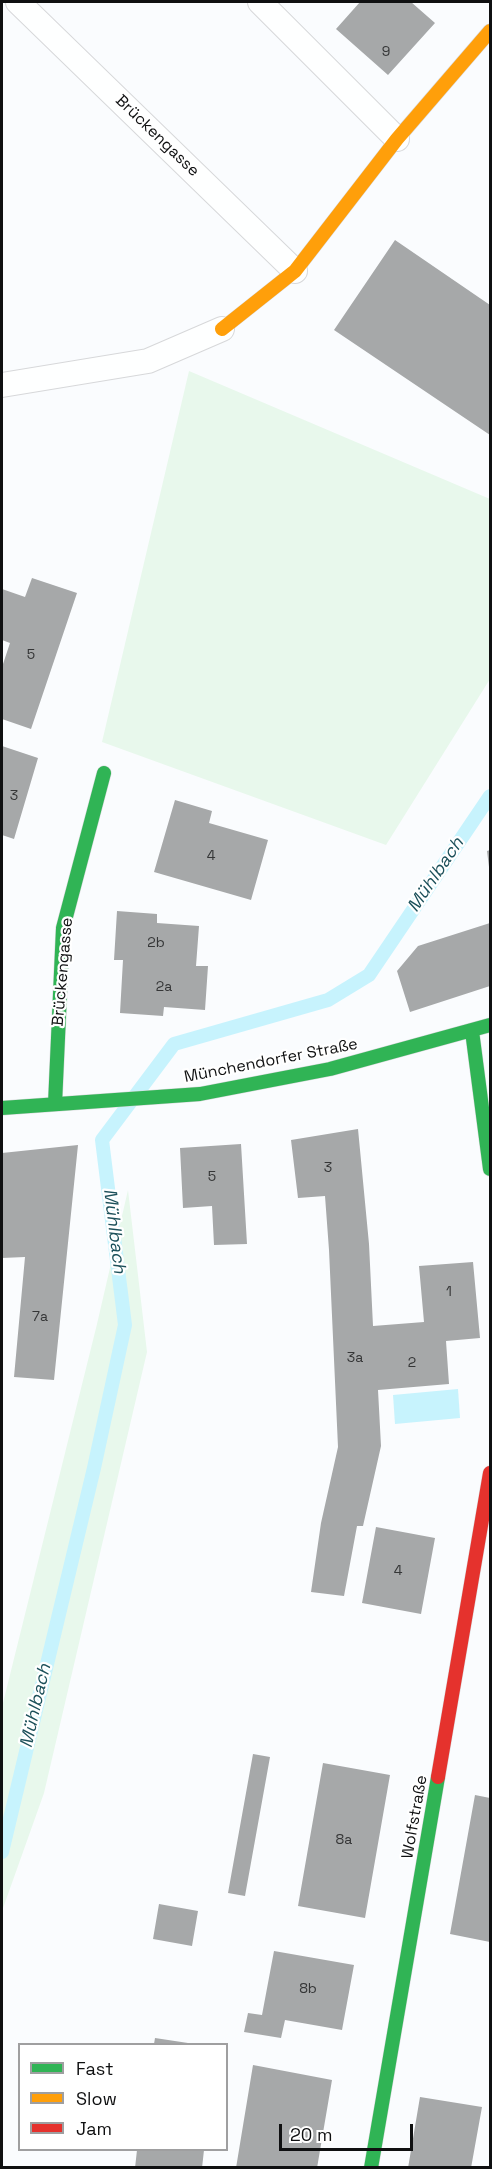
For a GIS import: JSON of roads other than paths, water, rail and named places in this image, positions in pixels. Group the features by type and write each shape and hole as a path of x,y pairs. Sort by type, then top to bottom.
{"street":[{"path":"222,328 295,271 397,139 490,31"},
{"name":"Brückengasse","path":"55,1104 63,928 104,774"},
{"name":"Münchendorfer Straße","path":"2,1107 200,1094 330,1069 490,1025"},
{"path":"472,1031 490,1169"},
{"name":"Wolfstraße","path":"371,2168 490,1473"}],"lane":[{"name":"Brückengasse","path":"18,2 295,271"},
{"path":"260,2 397,139"},
{"path":"2,385 148,361 222,328"}],"water":[{"path":"458,1389 460,1418 395,1424 393,1395"}],"waterway":[{"name":"Mühlbach","path":"2,1852 94,1468 125,1325 102,1140 174,1044 328,1000 369,975 490,796"}]}
